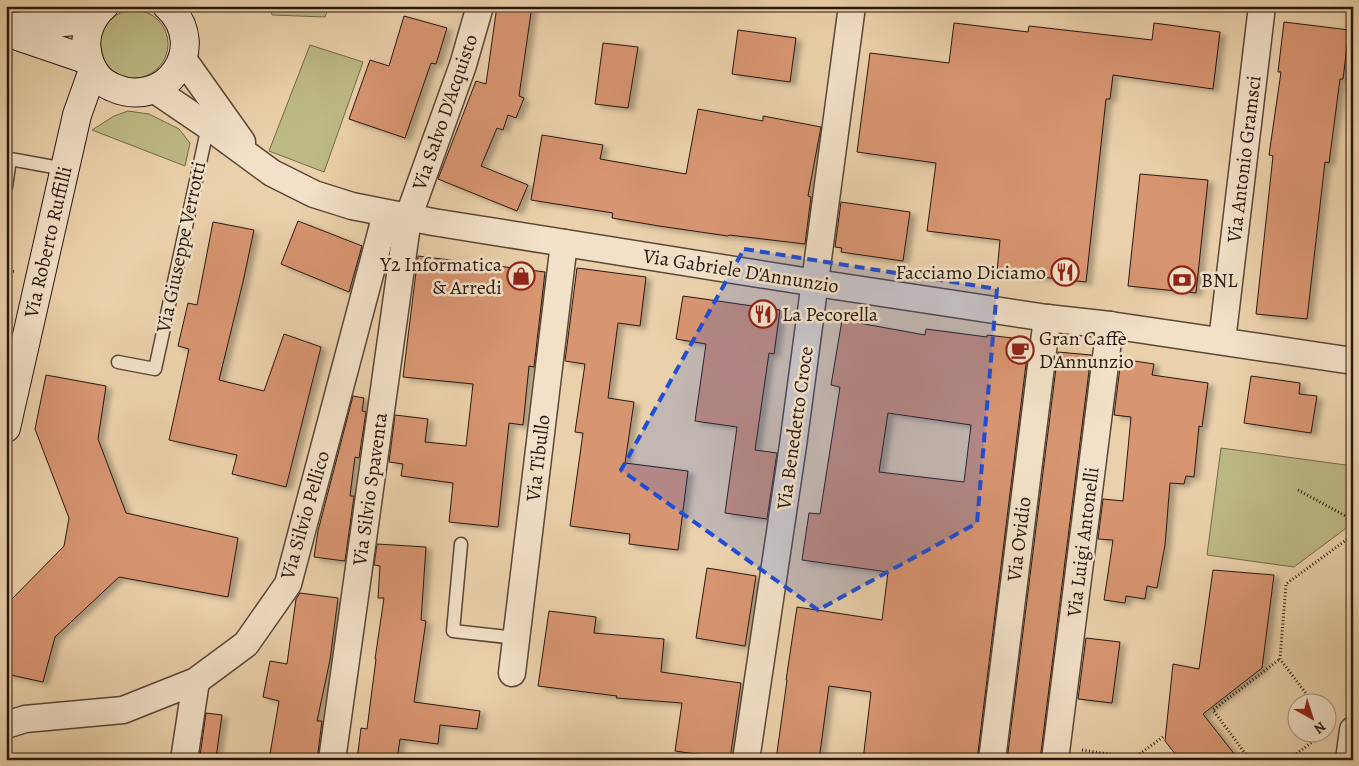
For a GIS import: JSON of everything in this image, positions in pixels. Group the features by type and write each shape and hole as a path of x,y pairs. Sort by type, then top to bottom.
{"street":[{"name":"Via Salvo D'Acquisto","path":"397,216 463,65 480,6"},
{"name":"Via Benedetto Croce","path":"746,760 816,283 852,6"},
{"name":"Via Antonio Gramsci","path":"1222,341 1262,6"},
{"path":"6,30 96,72 122,92 139,94 155,90 167,82 177,72 183,59 185,43 182,27 172,9"},
{"path":"6,30 98,13"},
{"path":"96,72 86,46 87,32 98,13"},
{"path":"183,59 258,165"},
{"name":"Via Roberto Ruffilli","path":"6,428 12,381 77,115 96,72"},
{"name":"Via Giuseppe Verrotti","path":"155,90 208,126 258,165"},
{"name":"Via Gabriele D'Annunzio","path":"258,165 314,194 352,206 397,216 816,283 1046,318 1222,341 1353,362"},
{"name":"Via Silvio Pellico","path":"6,725 25,719 123,710 196,681 246,644 288,584 397,216"},
{"name":"Via Silvio Spaventa","path":"332,760 397,216"},
{"name":"Via Tibullo","path":"512,673 564,243"},
{"name":"Via Ovidio","path":"992,760 1046,318"},
{"name":"Via Luigi Antonelli","path":"1056,753 1110,325"},
{"path":"184,760 196,681"},
{"path":"1349,760 1353,730"}],"lane":[{"name":"Via Giuseppe Verrotti","path":"118,362 155,369 208,126"},
{"path":"6,187 10,159 65,169"},
{"path":"461,544 453,631 516,638"}],"path":[{"path":"1298,490 1353,520"},
{"path":"1306,694 1280,659 1286,584 1353,535"},
{"path":"1250,760 1213,710 1280,659"},
{"path":"1056,753 1134,758 1164,737"},
{"path":"1288,760 1310,744"}],"highlighted area":[{"path":"744,249 997,289 977,523 818,610 621,470"}],"shaded area":[{"path":"270,6 329,6 325,17 272,15"},
{"path":"134,10 147,13 158,20 165,31 168,44 165,57 158,68 147,75 134,78 121,75 110,68 103,57 100,44 103,31 110,20 121,13"},
{"path":"310,45 363,62 324,172 269,151"},
{"path":"128,111 149,114 179,129 190,143 185,166 92,130 114,116"},
{"path":"1221,448 1353,466 1353,523 1294,567 1207,555"}],"building":[{"path":"497,6 532,6 519,96 524,98 516,118 508,115 503,130 497,128 481,166 528,185 517,211 438,179 476,81 486,84"},
{"path":"404,16 447,28 436,64 431,63 405,138 349,119 370,60 389,66"},
{"path":"1284,22 1349,30 1343,79 1340,79 1329,163 1325,162 1307,319 1256,314 1273,156 1269,155 1281,72 1278,72"},
{"path":"954,23 1028,32 1029,26 1152,40 1154,23 1220,32 1213,89 1113,75 1110,99 1106,99 1086,282 997,272 1000,240 927,231 936,163 857,152 870,53 949,63"},
{"path":"738,30 796,38 790,82 732,74"},
{"path":"603,43 638,47 628,108 595,104"},
{"path":"698,109 763,121 763,116 821,127 808,196 811,197 805,244 659,226 612,218 613,213 531,200 542,135 603,145 600,159 686,174"},
{"path":"1140,174 1208,180 1196,293 1128,286"},
{"path":"841,202 910,212 903,261 841,252 842,248 835,247"},
{"path":"298,221 362,246 349,292 281,264"},
{"path":"213,222 254,230 219,380 264,391 284,334 321,347 286,487 232,474 237,455 169,440 189,349 178,346 188,303 197,305"},
{"path":"418,256 545,272 534,367 529,366 523,425 509,423 498,527 449,522 453,483 401,476 403,464 389,462 395,415 428,419 425,442 466,446 473,384 403,377"},
{"path":"577,268 646,277 640,326 618,323 608,398 634,402 625,463 688,471 678,550 629,544 630,534 570,526 583,433 575,432 585,364 565,361"},
{"path":"683,296 780,310 774,354 769,353 755,450 777,453 767,519 725,513 737,427 695,421 706,344 676,339"},
{"path":"842,320 925,335 926,329 1029,340 977,760 908,754 907,760 863,760 871,692 829,686 819,760 776,760 797,607 882,620 888,572 802,560 809,513 820,514 840,387 831,385","holes":["888,413 971,425 964,482 879,472"]},
{"path":"1058,352 1091,355 1040,760 1007,760"},
{"path":"1121,359 1154,364 1152,375 1208,383 1202,427 1199,426 1194,477 1186,476 1184,484 1170,483 1165,545 1157,588 1147,586 1145,599 1126,596 1125,603 1104,600 1113,540 1098,539 1103,499 1123,501 1131,417 1114,415"},
{"path":"46,375 106,386 98,439 126,513 238,538 228,597 119,577 55,637 43,682 6,674 6,605 64,546 69,518 35,429"},
{"path":"1251,376 1300,383 1299,394 1317,396 1311,433 1244,423"},
{"path":"353,396 364,398 362,411 366,412 359,458 355,457 350,496 354,496 345,561 314,557 318,531"},
{"path":"377,544 426,547 421,620 426,621 414,702 480,711 477,729 440,725 438,744 400,739 397,760 357,760 361,728 367,729 384,598 378,598 380,566 374,565"},
{"path":"707,568 756,576 745,646 696,638"},
{"path":"1213,570 1274,575 1262,668 1203,714 1239,760 1180,760 1165,741 1173,664 1199,669"},
{"path":"300,593 338,598 330,660 317,721 322,721 317,760 269,760 279,701 263,697 270,661 287,664 296,599"},
{"path":"549,611 596,617 594,633 664,639 661,672 741,683 730,759 675,751 682,703 616,698 617,696 538,686"},
{"path":"1086,638 1120,642 1112,703 1078,699"},
{"path":"206,713 222,715 216,758 200,756"}],"place":[{"name":"Facciamo Diciamo","path":"1065,272"},
{"name":"Y2 Informatica & Arredi","path":"521,276"},
{"name":"BNL","path":"1182,280"},
{"name":"La Pecorella","path":"763,314"},
{"name":"Gran Caffè D'Annunzio","path":"1020,350"}]}
